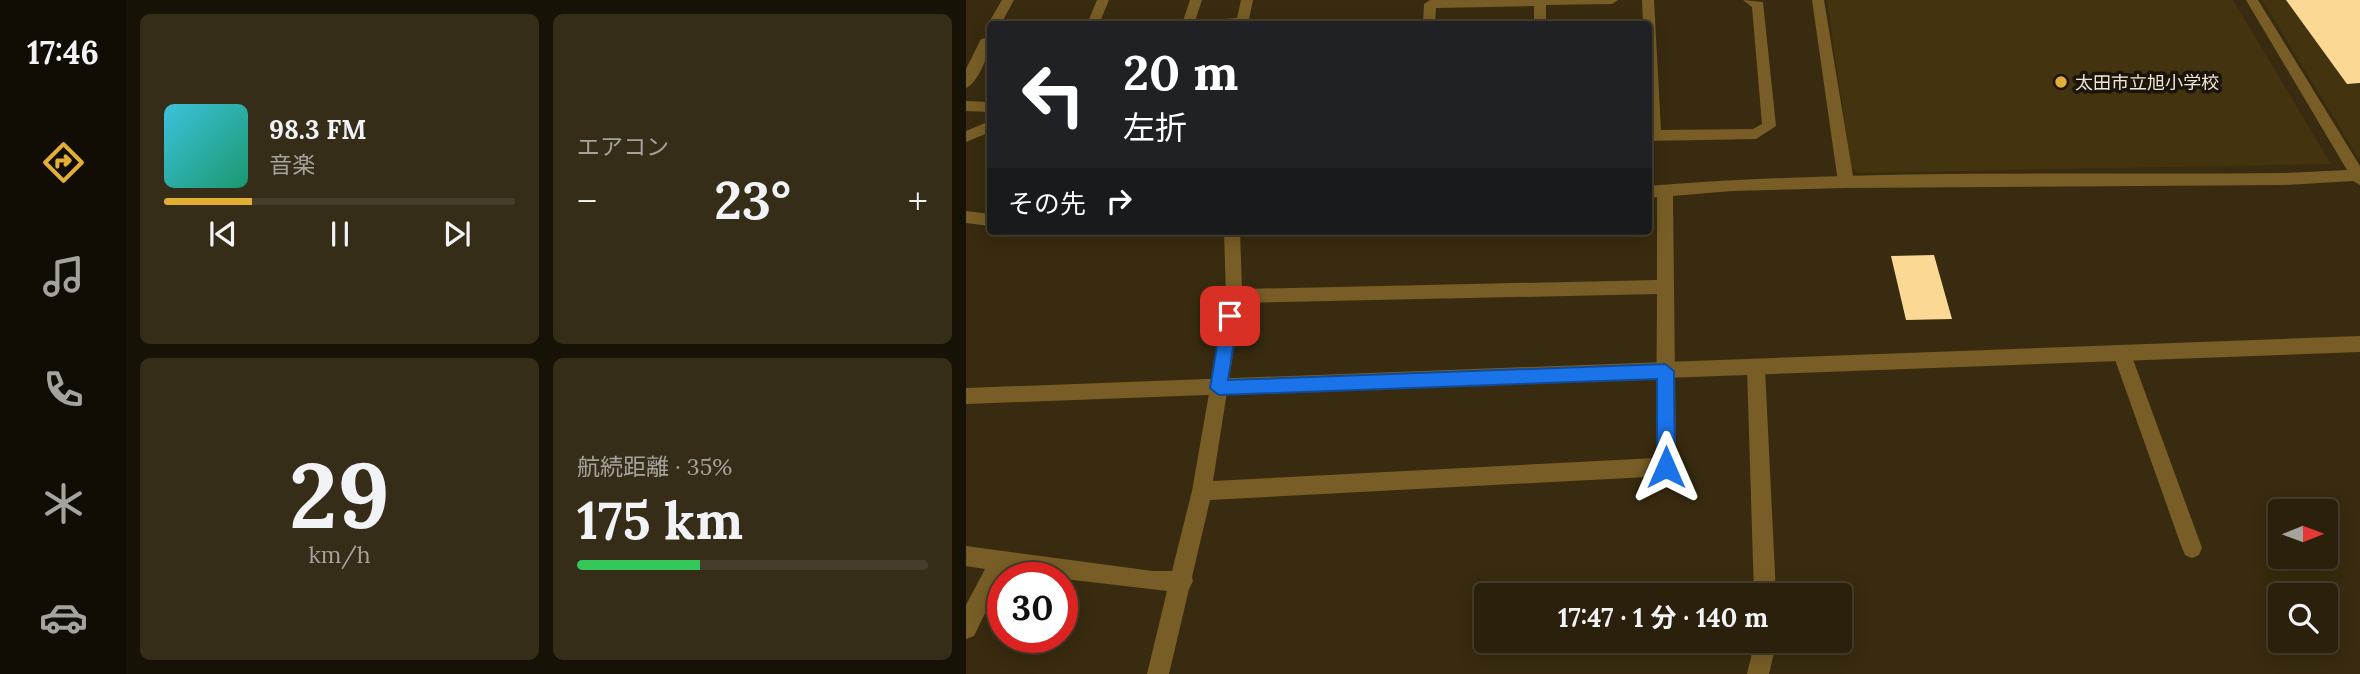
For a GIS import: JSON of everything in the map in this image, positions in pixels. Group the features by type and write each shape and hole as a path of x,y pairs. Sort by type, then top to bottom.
{"street":[{"path":"997,21 1008,0"},
{"path":"1094,21 1103,0"},
{"path":"1189,21 1196,0"},
{"path":"1242,21 1247,0"},
{"path":"1429,21 1430,4 1612,0"},
{"path":"1648,0 1648,21"},
{"path":"1652,136 1756,134 1769,126 1758,5 1749,0"},
{"path":"1818,0 1846,182"},
{"path":"1202,491 1666,467 1666,287 1657,192 1732,185 1846,182 2271,180 2359,177 2252,0"},
{"path":"1539,1 1540,21"},
{"path":"966,83 987,43"},
{"path":"966,106 987,107"},
{"path":"966,137 987,127"},
{"path":"966,217 987,220"},
{"path":"1158,674 1183,581 1202,491 1234,296 1232,235"},
{"path":"1234,296 1666,287"},
{"path":"966,396 2360,344"},
{"path":"2122,354 2192,548"},
{"path":"1756,368 1765,583"},
{"path":"966,556 1153,581 1183,581"},
{"path":"966,628 1000,560"},
{"path":"1758,674 1763,653"}],"shaded area":[{"name":"太田市立旭小学校","path":"1827,0 2233,0 2331,164 1858,173 1851,167"},
{"path":"2262,0 2360,0 2360,158 2358,157"}],"building":[{"path":"2286,0 2360,0 2360,83 2347,84"},
{"path":"1934,255 1952,319 1906,320 1891,256"}],"place":[{"name":"太田市立旭小学校","path":"2061,82"}],"route":[{"path":"1230,316 1219,388 1665,371 1666,467"}]}
